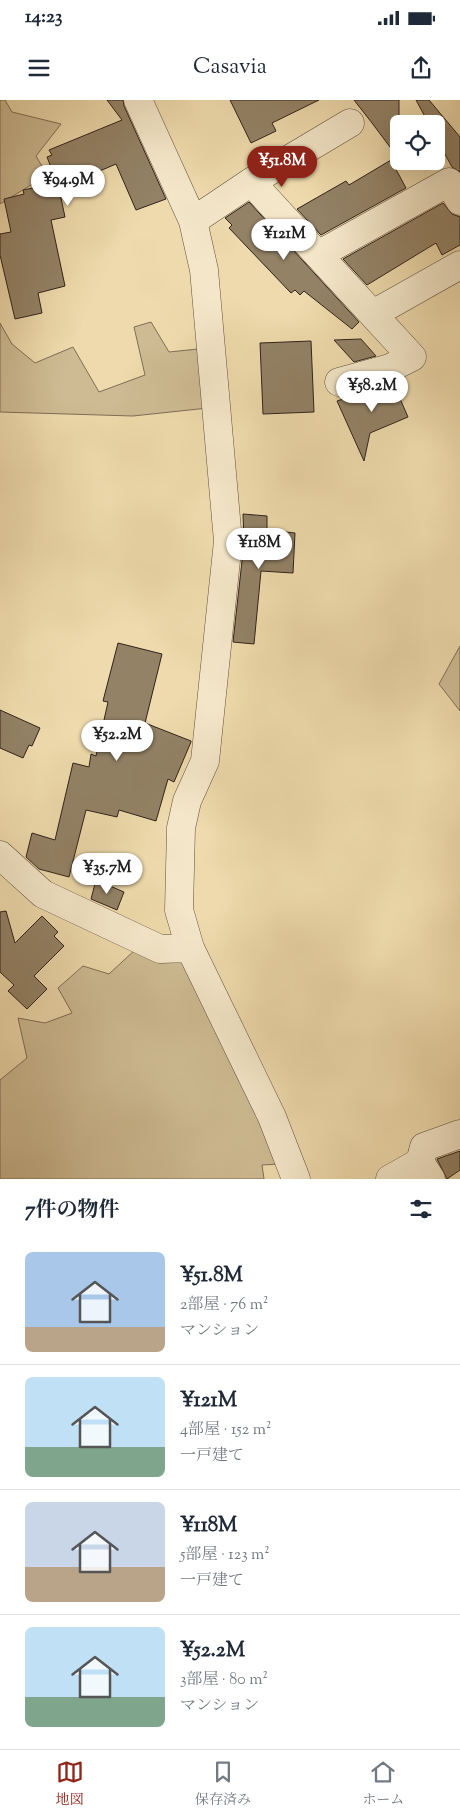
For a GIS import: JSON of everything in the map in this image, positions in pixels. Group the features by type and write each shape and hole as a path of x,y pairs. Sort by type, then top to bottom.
{"street":[{"path":"138,100 193,221 204,270 228,541 205,761 187,801 181,828 179,910 190,948 272,1116 296,1179"},
{"path":"193,221 251,182 350,123"},
{"path":"251,182 412,358 390,368 339,382"},
{"path":"318,255 449,182 460,201"},
{"path":"373,314 460,265"},
{"path":"0,855 43,894 160,948 190,948"},
{"path":"390,1179 426,1171 424,1147 460,1134"}],"shaded area":[{"path":"0,100 5,100 12,112 61,124 36,156 47,175 0,204"},
{"path":"151,322 169,352 198,349 208,408 133,416 0,412 0,323 12,344 35,363 73,347 99,392 145,375 134,327"},
{"path":"460,646 460,711 439,684"},
{"path":"136,949 182,962 266,1125 279,1164 262,1165 264,1179 0,1179 0,1080 27,1058 18,1018 45,1023 72,1013 58,988 83,966 109,974"}],"building":[{"path":"107,100 123,100 166,199 136,210 116,164 60,188 58,184 65,217 51,220 65,286 38,293 42,313 15,319 0,255 0,234 11,232 4,199 24,194 23,190 57,183 47,157 52,155 49,150 122,120"},
{"path":"230,100 319,100 272,123 276,131 251,143"},
{"path":"354,100 399,100 399,115 390,115 390,147"},
{"path":"416,100 429,100 442,115 424,115"},
{"path":"445,119 460,137 460,172 452,167 445,154"},
{"path":"390,161 390,170 396,170 406,188 321,235 297,209 346,181 349,185"},
{"path":"249,202 359,322 352,329 304,291 300,295 295,290 291,293 229,228 232,225 225,218"},
{"path":"443,203 452,214 460,217 460,245 442,255 436,243 367,285 343,259"},
{"path":"361,339 376,356 354,362 334,340"},
{"path":"311,341 314,412 263,414 260,343"},
{"path":"398,382 402,392 398,394 408,417 370,433 364,461 337,401"},
{"path":"243,514 267,516 267,530 295,533 293,573 261,571 254,644 233,642 244,543"},
{"path":"118,643 162,654 145,723 191,742 174,782 168,779 156,821 119,810 117,817 86,810 69,877 39,869 26,857 32,833 55,840 73,763 89,767 91,754 96,756 108,702 103,701"},
{"path":"0,710 40,728 32,746 29,745 23,758 0,748"},
{"path":"96,880 124,892 117,910 91,899"},
{"path":"6,911 15,943 42,916 58,932 54,936 64,946 34,976 47,989 27,1009 8,991 14,985 0,972 0,912"},
{"path":"460,1151 460,1170 447,1179 437,1159"}]}
